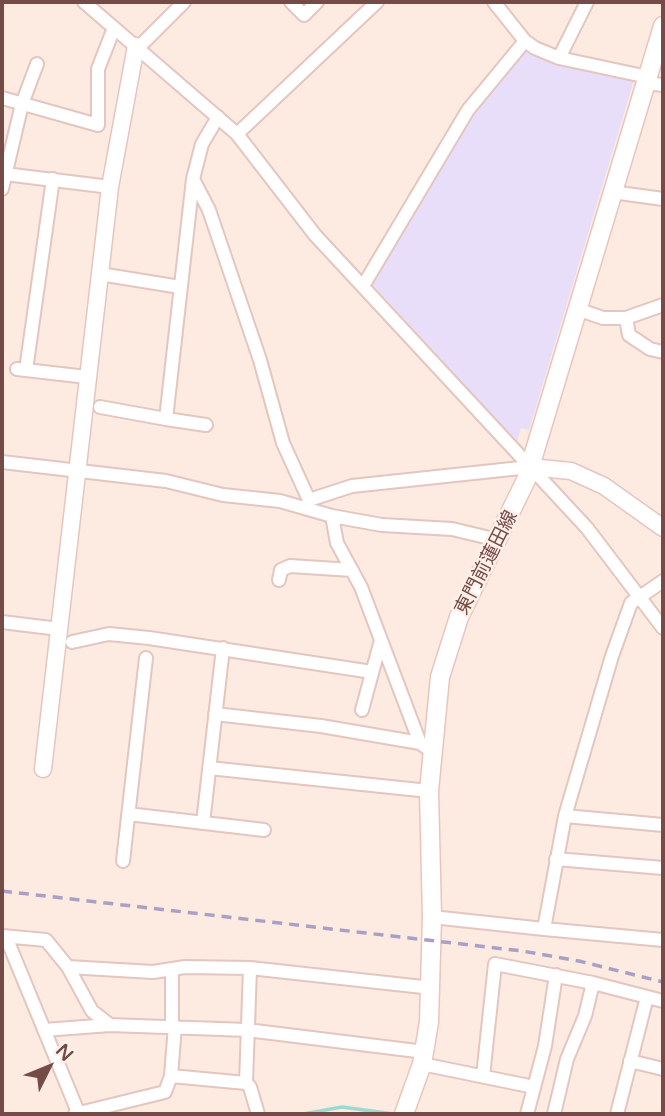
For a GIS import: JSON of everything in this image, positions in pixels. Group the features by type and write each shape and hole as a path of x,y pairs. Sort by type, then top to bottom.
{"main road":[{"name":"東門前蓮田線","path":"404,1114 423,1058 432,988 426,747 445,656 459,617 522,492 612,192 652,82 663,28"}],"street":[{"path":"84,2 237,134 315,235 587,528 641,595 663,628"},
{"path":"43,769 110,187 137,47 184,2"},
{"path":"291,2 304,15 317,2"},
{"path":"237,134 377,2"},
{"path":"494,2 525,41 559,58 652,82"},
{"path":"559,58 587,2"},
{"path":"2,98 97,125 98,69 114,28"},
{"path":"363,286 468,110 525,41"},
{"path":"2,190 22,104 37,64"},
{"path":"166,419 193,180 205,138 218,117"},
{"path":"5,174 110,187"},
{"path":"53,180 22,369 87,377"},
{"path":"193,180 209,210 260,360 286,453 308,505"},
{"path":"612,192 663,199"},
{"path":"100,274 180,286"},
{"path":"577,309 603,318 626,318 663,305"},
{"path":"626,318 629,335 650,349 663,352"},
{"path":"100,407 206,425"},
{"path":"2,462 76,473 166,481 223,495 308,505 332,516 382,525 452,528 498,540"},
{"path":"308,505 352,486 530,467 571,471 604,486 663,528"},
{"path":"332,516 337,543 352,570 426,747"},
{"path":"279,580 281,570 290,566 352,570"},
{"path":"544,929 565,816 612,656 631,603 663,581"},
{"path":"2,622 59,629"},
{"path":"72,642 109,634 223,648 372,673"},
{"path":"362,710 381,640"},
{"path":"203,823 223,648"},
{"path":"123,861 146,658"},
{"path":"215,713 321,726 426,747"},
{"path":"209,768 429,791"},
{"path":"128,814 264,830"},
{"path":"565,816 663,825"},
{"path":"556,859 663,868"},
{"path":"432,918 663,940"},
{"path":"110,1025 92,1011 68,967 46,940 4,937 77,1113 122,1105 165,1092 171,1076 174,1026 172,969"},
{"path":"483,1076 495,964 593,983 663,1001"},
{"path":"68,967 153,972 172,969 250,968 432,988"},
{"path":"246,1083 250,968"},
{"path":"527,1114 545,1046 556,975"},
{"path":"554,1114 567,1059 585,1016 593,983"},
{"path":"617,1114 647,997"},
{"path":"44,1030 110,1025 247,1030 423,1058 483,1076 534,1087"},
{"path":"630,1061 663,1069"},
{"path":"171,1076 246,1083 250,1087 258,1114"}],"shaded area":[{"path":"524,48 566,66 634,80 529,430 521,428 517,442 371,283 448,152 495,83"}],"waterway":[{"path":"303,1114 342,1107 394,1114"}],"railway":[{"path":"2,891 522,951 579,961 663,982"}]}
